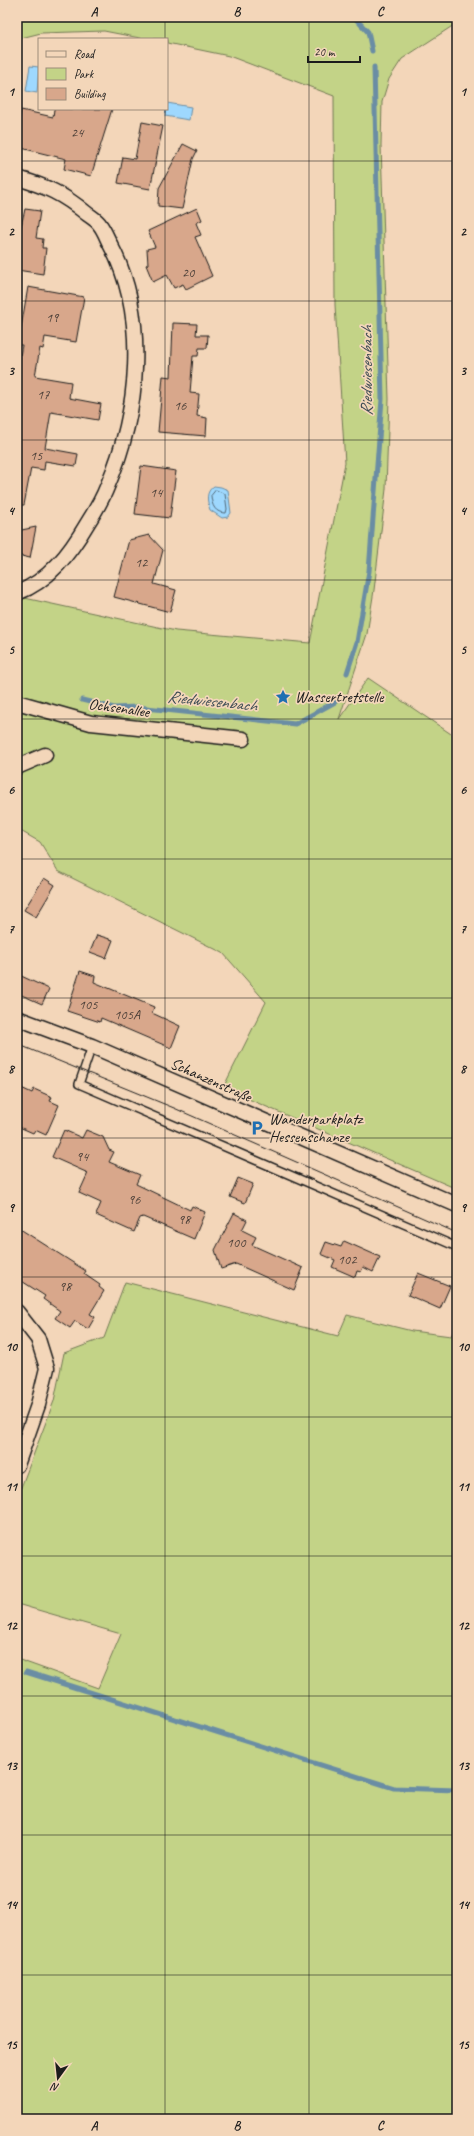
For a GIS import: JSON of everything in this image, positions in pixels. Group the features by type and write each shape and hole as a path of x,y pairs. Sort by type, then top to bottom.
{"street":[{"path":"17,178 44,185 67,197 100,225 121,267 131,300 135,341 134,383 124,437 107,488 79,538 65,557 51,572 17,593"},
{"name":"Ochsenallee","path":"17,702 91,723 242,739"},
{"path":"17,767 45,755"},
{"name":"Schanzenstraße","path":"17,1018 92,1046 457,1205"},
{"path":"17,1312 38,1339 47,1368 38,1405 17,1463"}],"lane":[{"path":"92,1046 79,1084 457,1247"}],"green space":[{"path":"17,17 457,17 457,23 402,59 389,79 382,102 381,145 389,399 386,489 374,590 367,634 339,719 368,678 457,738 457,1189 223,1088 266,1002 223,953 58,871 40,842 17,829 17,720 25,706 17,699 17,598 20,597 176,631 310,643 345,463 335,305 334,96 229,56 168,43 168,38 140,38 104,31 41,33 17,39"},
{"path":"125,1282 338,1336 347,1315 412,1331 451,1336 457,1324 457,2119 17,2119 17,1659 98,1688 121,1634 17,1604 17,1498 54,1401 64,1353 104,1338"}],"water":[{"path":"30,66 38,67 37,93 26,91"},
{"path":"168,103 191,107 189,120 165,116 166,110 168,110"},
{"path":"214,486 228,490 231,513 228,517 222,518 210,510 208,494"}],"building":[{"path":"21,110 53,117 54,110 112,110 91,176 64,169 66,159 17,147 17,121 19,121"},
{"path":"142,122 163,126 150,189 118,183 123,157 135,159"},
{"path":"183,144 197,151 193,159 182,209 158,206 159,188"},
{"path":"197,208 202,220 196,223 201,235 195,237 212,276 186,289 183,284 174,288 167,275 153,282 146,265 148,264 147,249 155,247 148,231"},
{"path":"25,209 40,211 36,238 43,239 42,248 46,248 43,274 17,270 17,244"},
{"path":"28,287 84,297 76,342 45,337 43,349 40,348 35,376 71,382 69,398 101,404 98,420 51,412 45,448 78,454 76,466 45,461 44,470 31,468 24,505 17,505 17,374 22,345 18,345"},
{"path":"173,323 197,324 196,335 208,335 207,348 199,348 198,356 193,356 190,393 199,394 197,416 207,418 206,436 158,432 163,376 171,377"},
{"path":"141,466 176,471 170,518 135,514"},
{"path":"36,527 30,558 17,555 17,531"},
{"path":"149,535 163,550 154,584 176,590 170,612 114,597 129,540"},
{"path":"44,878 55,885 36,917 24,910"},
{"path":"97,935 113,940 106,958 90,952"},
{"path":"80,971 95,976 94,982 154,1007 152,1013 180,1026 171,1048 101,1018 100,1022 67,1011"},
{"path":"17,974 49,989 42,1004 17,993"},
{"path":"17,1086 32,1093 34,1089 52,1097 50,1101 59,1105 46,1135 35,1130 33,1133 17,1126"},
{"path":"64,1130 82,1138 86,1130 103,1137 109,1150 114,1152 109,1162 140,1175 136,1184 190,1210 192,1206 205,1212 194,1239 143,1217 140,1218 134,1232 96,1215 101,1203 79,1193 88,1173 52,1157"},
{"path":"238,1178 253,1184 245,1203 230,1197"},
{"path":"234,1213 247,1220 242,1230 256,1237 252,1245 303,1268 294,1290 236,1264 221,1269 215,1250"},
{"path":"17,1227 86,1271 84,1274 100,1285 99,1287 104,1291 90,1314 95,1317 88,1329 75,1321 70,1328 55,1318 60,1311 43,1299 45,1296 17,1278"},
{"path":"344,1241 380,1257 373,1272 363,1267 361,1272 357,1271 355,1277 332,1267 335,1260 321,1254 326,1242 341,1247"},
{"path":"418,1273 450,1286 440,1309 408,1295"}],"waterway":[{"name":"Riedwiesenbach","path":"354,17 368,32 372,51"},
{"name":"Riedwiesenbach","path":"347,673 357,642 369,571 382,399 374,67"},
{"name":"Riedwiesenbach","path":"82,700 114,708 137,707 295,724 335,702"},
{"path":"26,1672 394,1788 457,1790"}],"tram line":[{"path":"17,1044 174,1108 457,1233"}],"place":[{"name":"Wassertretstelle","path":"283,697"},
{"name":"Wanderparkplatz Hessenschanze","path":"257,1128"}]}
